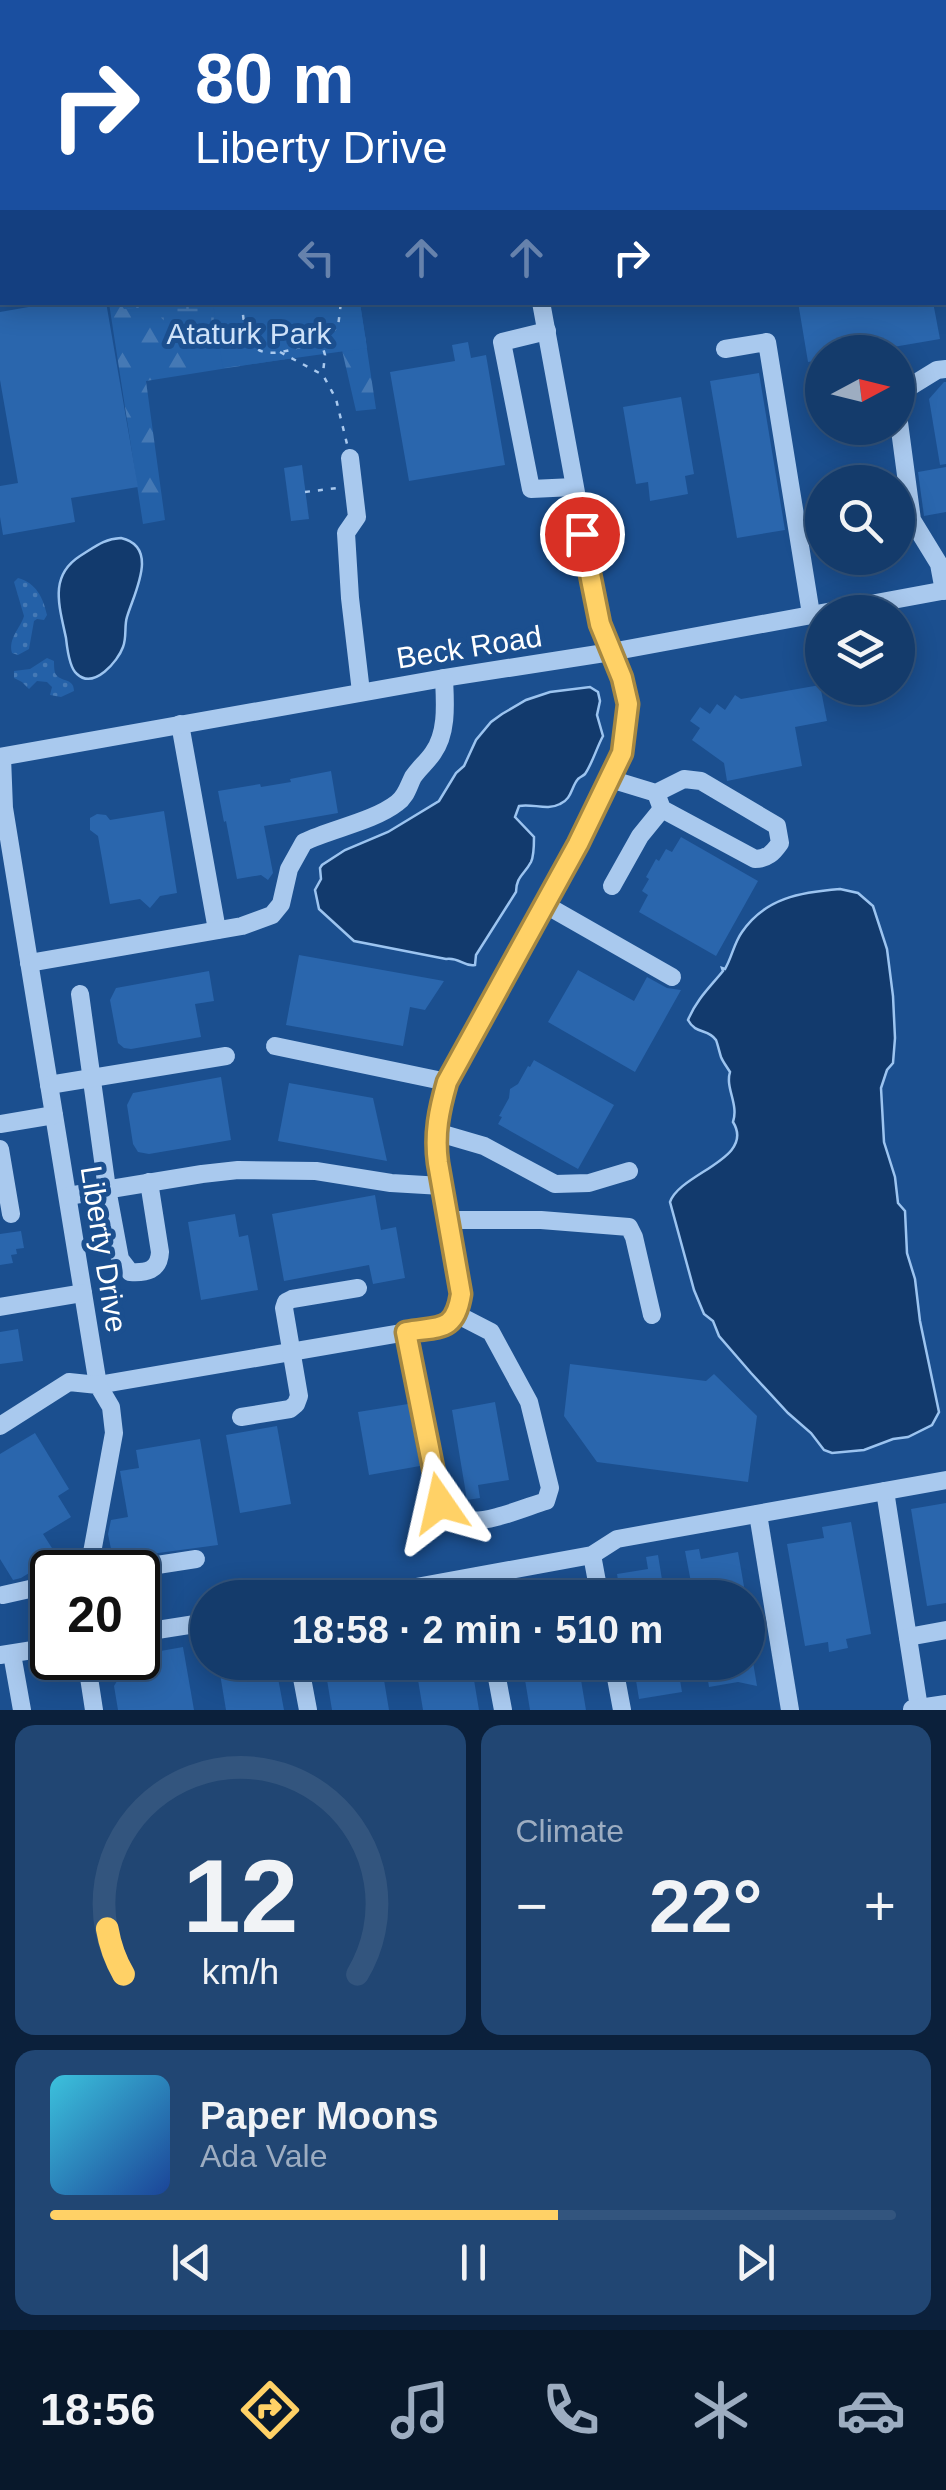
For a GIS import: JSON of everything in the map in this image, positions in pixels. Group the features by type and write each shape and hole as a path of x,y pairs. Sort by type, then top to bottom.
{"street":[{"path":"0,1426 69,1382 98,1385 442,1326 458,1315 461,1294 436,1132 447,1082 610,780 622,753 628,704 600,624 542,305"},
{"path":"547,331 502,342 531,489 574,487"},
{"path":"724,350 767,342 808,595"},
{"path":"915,384 946,369"},
{"path":"902,445 912,520 939,564 945,590"},
{"path":"350,458 356,518 346,533 361,692"},
{"name":"Beck Road","path":"915,595 945,590"},
{"name":"Beck Road","path":"1,757 805,615"},
{"path":"29,964 217,930 272,915 281,904 289,869 304,842 397,804 408,791 441,738 444,678"},
{"path":"180,724 217,930"},
{"name":"Liberty Drive","path":"1,757 4,808 98,1385 111,1407 114,1433 92,1550"},
{"path":"610,780 659,801 754,859 764,859 773,853 780,843 780,834 777,826 700,781 684,779 659,801 612,886"},
{"path":"544,904 672,977"},
{"path":"80,994 120,1259 130,1272 145,1273 160,1262 149,1182"},
{"path":"275,1046 447,1082"},
{"path":"49,1085 226,1056"},
{"path":"0,1124 54,1114"},
{"path":"436,1132 484,1146 554,1184 589,1184 629,1171"},
{"path":"0,1149 11,1214"},
{"path":"68,1196 238,1170 316,1171 390,1184 442,1186"},
{"path":"448,1220 541,1220 629,1227 652,1316"},
{"path":"240,1417 290,1409 296,1404 299,1396 286,1302 358,1288"},
{"path":"0,1307 84,1293"},
{"path":"406,1332 440,1503 471,1522 546,1501 550,1488 529,1402 491,1332 458,1315"},
{"path":"456,1580 592,1555 617,1539 946,1480"},
{"path":"885,1491 908,1637 914,1709 946,1704"},
{"path":"758,1514 790,1710"},
{"path":"592,1555 597,1580"},
{"path":"160,1565 196,1559"},
{"path":"478,1576 479,1580"},
{"path":"4,1595 30,1589"},
{"path":"160,1630 190,1625"},
{"path":"908,1637 946,1630"},
{"path":"6,1655 22,1710"},
{"path":"89,1680 94,1710"},
{"path":"303,1680 308,1710"},
{"path":"497,1680 503,1710"},
{"path":"616,1680 622,1710"}],"path":[{"path":"242,305 245,328 254,346 263,352 309,344 338,327 340,305"},
{"path":"320,338 325,355 323,375"},
{"path":"279,352 323,375 336,399 350,458"},
{"path":"305,492 354,487"}],"green space":[{"path":"109,305 360,305 376,409 356,411 342,350 146,381 165,520 143,524"},
{"path":"121,305 227,305 211,339 183,334 149,307 124,309"},
{"name":"Ataturk Park","path":"213,305 360,305 367,348 223,368"},
{"path":"18,578 38,592 47,615 44,620 34,621 29,649 18,655 11,648 24,616 14,582"},
{"path":"47,658 54,661 55,673 72,684 74,691 61,697 50,695 52,687 47,682 37,681 29,689 14,678 14,671 30,669"}],"shaded area":[{"path":"121,538 133,543 142,561 124,643 105,672 84,678 74,671 69,657 59,603 60,582 70,564 80,556 104,542"},
{"path":"590,687 598,692 597,715 603,736 588,770 564,802 550,807 519,806 515,817 534,837 532,860 476,955 475,965 354,941 319,909 315,890 322,865 439,801 491,722 526,700 550,692"},
{"path":"840,889 858,893 873,906 887,949 895,1038 893,1063 881,1088 884,1142 898,1203 905,1211 907,1253 939,1412 932,1425 908,1437 864,1450 832,1453 824,1450 751,1373 704,1314 670,1202 687,1182 726,1156 737,1135 730,1072 716,1040 688,1020 691,1013 725,969 742,932 762,911 798,895"}],"building":[{"path":"40,305 107,305 138,487 71,498 75,522 3,535 0,486 18,483 0,380 0,312"},
{"path":"798,305 934,305 940,339 915,343 915,335 805,335 805,344"},
{"path":"468,342 471,358 486,355 505,465 409,481 390,372 455,361 452,345"},
{"path":"759,373 785,530 737,538 710,381"},
{"path":"944,382 946,464 940,465 929,399"},
{"path":"681,397 694,474 685,476 688,494 650,501 648,482 636,484 623,407"},
{"path":"302,465 309,519 291,521 284,468"},
{"path":"946,467 946,512 924,516 918,472"},
{"path":"805,688 805,705 824,705 827,721 795,727 802,766 727,781 724,763 692,740 700,728 690,721 700,707 710,714 717,704 725,710 735,695 741,699"},
{"path":"331,771 338,813 264,826 273,873 268,880 261,875 237,879 218,791 291,782 290,779"},
{"path":"164,811 177,893 160,896 150,908 140,899 110,904 98,836 90,830 90,818 97,814 110,820"},
{"path":"681,837 758,881 716,956 639,912 648,895 642,891 649,879 646,877 656,859 659,861 666,849 672,852"},
{"path":"299,955 444,981 425,1010 410,1007 403,1046 286,1025"},
{"path":"578,970 634,1001 647,977 667,988 681,990 635,1072 548,1022"},
{"path":"209,971 214,1001 195,1004 201,1037 131,1049 118,1043 110,1000 116,988"},
{"path":"534,1060 614,1105 578,1169 498,1124 510,1089"},
{"path":"221,1077 231,1140 149,1154 138,1152 133,1144 127,1105 133,1093"},
{"path":"289,1083 373,1098 387,1161 278,1141"},
{"path":"375,1195 381,1230 396,1227 405,1278 373,1284 369,1265 284,1281 272,1214"},
{"path":"235,1214 239,1237 248,1235 258,1290 201,1300 188,1222"},
{"path":"21,1231 24,1248 11,1255 13,1263 0,1265 0,1234"},
{"path":"18,1329 23,1361 0,1364 0,1332"},
{"path":"570,1364 706,1381 714,1374 757,1416 748,1482 597,1462 564,1416"},
{"path":"495,1402 509,1480 478,1485 480,1498 467,1500 452,1410"},
{"path":"408,1404 420,1466 369,1475 358,1412"},
{"path":"277,1426 291,1504 240,1513 226,1435"},
{"path":"35,1433 69,1489 58,1496 71,1517 43,1534 53,1550 30,1550 30,1572 13,1580 0,1559 0,1454"},
{"path":"200,1439 218,1545 160,1553 111,1550 108,1534 111,1520 128,1517 120,1471 139,1468 136,1450"},
{"path":"946,1503 946,1603 927,1606 911,1509"},
{"path":"851,1522 871,1634 846,1639 848,1648 829,1652 828,1642 805,1646 787,1544 824,1538 822,1527"},
{"path":"699,1549 701,1559 738,1552 743,1580 691,1580 685,1551"},
{"path":"658,1555 662,1580 618,1580 617,1574 648,1569 646,1557"},
{"path":"183,1647 194,1710 118,1710 114,1686 118,1680 160,1680 160,1651"},
{"path":"221,1680 278,1680 284,1710 226,1710"},
{"path":"327,1680 384,1680 389,1710 332,1710"},
{"path":"418,1680 474,1680 479,1710 423,1710"},
{"path":"525,1680 581,1680 586,1710 530,1710"},
{"path":"636,1680 680,1680 682,1692 639,1699"},
{"path":"708,1680 756,1680 757,1686 738,1682 709,1687"}],"route":[{"path":"440,1503 406,1332 442,1326 458,1315 460,1280 438,1163 437,1119 447,1082 599,804 622,753 626,729 628,704 600,624 582,534"}]}
